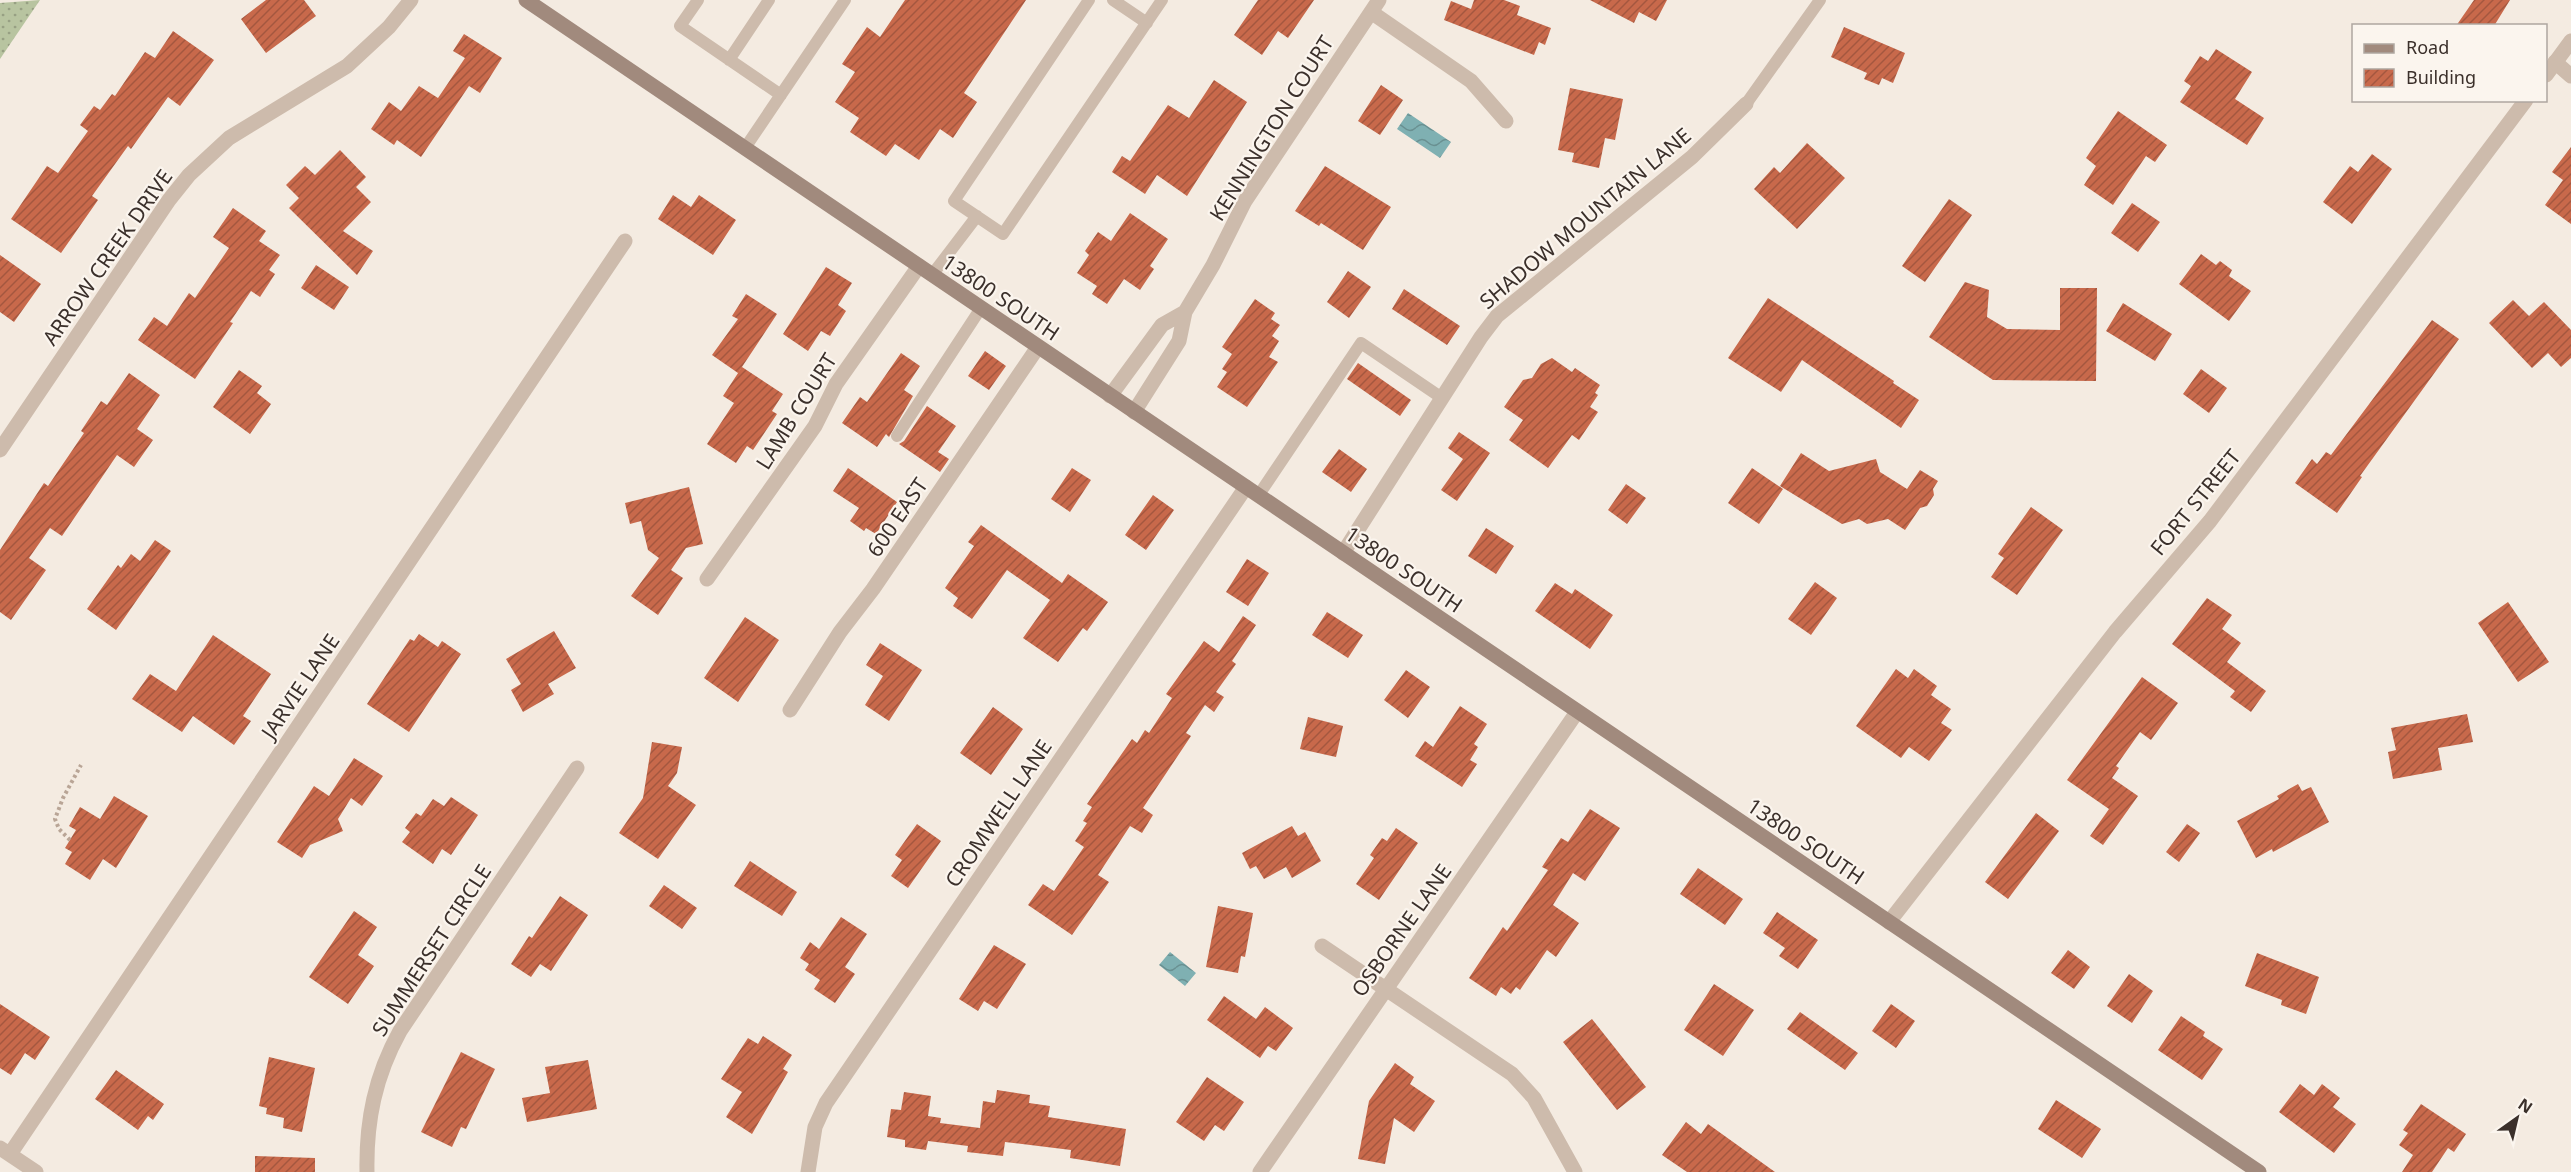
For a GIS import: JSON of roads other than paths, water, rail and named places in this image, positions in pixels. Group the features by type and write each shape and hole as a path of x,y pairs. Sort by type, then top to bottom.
{"main road":[{"name":"13800 SOUTH","path":"526,0 2259,1172"}],"street":[{"name":"ARROW CREEK DRIVE","path":"0,450 169,200 189,175 229,138 347,66 389,27 411,0"},
{"path":"1375,6 1471,81 1506,121"},
{"name":"KENNINGTON COURT","path":"1134,412 1179,341 1185,312 1258,179 1375,6"},
{"path":"2571,40 2550,68 2571,76"},
{"name":"FORT STREET","path":"1889,922 2115,632 2210,521 2524,102"},
{"name":"SHADOW MOUNTAIN LANE","path":"1343,553 1497,316 1692,157 1746,104"},
{"name":"JARVIE LANE","path":"5,1151 625,242"},
{"name":"LAMB COURT","path":"707,579 815,426 837,384 926,271"},
{"name":"KENNINGTON COURT","path":"1110,396 1162,325 1185,312"},
{"name":"600 EAST","path":"790,710 840,632 873,589 1038,347"},
{"name":"CROMWELL LANE","path":"808,1172 815,1127 826,1103 1252,492"},
{"name":"OSBORNE LANE","path":"1260,1172 1577,712"},
{"name":"SUMMERSET CIRCLE","path":"367,1172 368,1122 380,1073 400,1031 577,768"},
{"path":"1322,946 1500,1065 1518,1080 1534,1098 1575,1172"},
{"path":"5,1151 36,1172"}],"lane":[{"path":"698,0 680,26 781,95"},
{"path":"729,60 769,0"},
{"path":"745,148 845,0"},
{"path":"1089,0 954,201 1003,234 1162,0"},
{"path":"1113,0 1147,23"},
{"path":"1746,104 1820,0"},
{"path":"926,271 977,216"},
{"path":"897,436 981,308"},
{"path":"1252,492 1361,343 1442,398"}],"water":[{"path":"1408,113 1451,142 1440,158 1397,129"},
{"path":"1170,952 1196,973 1185,986 1159,965"}]}
